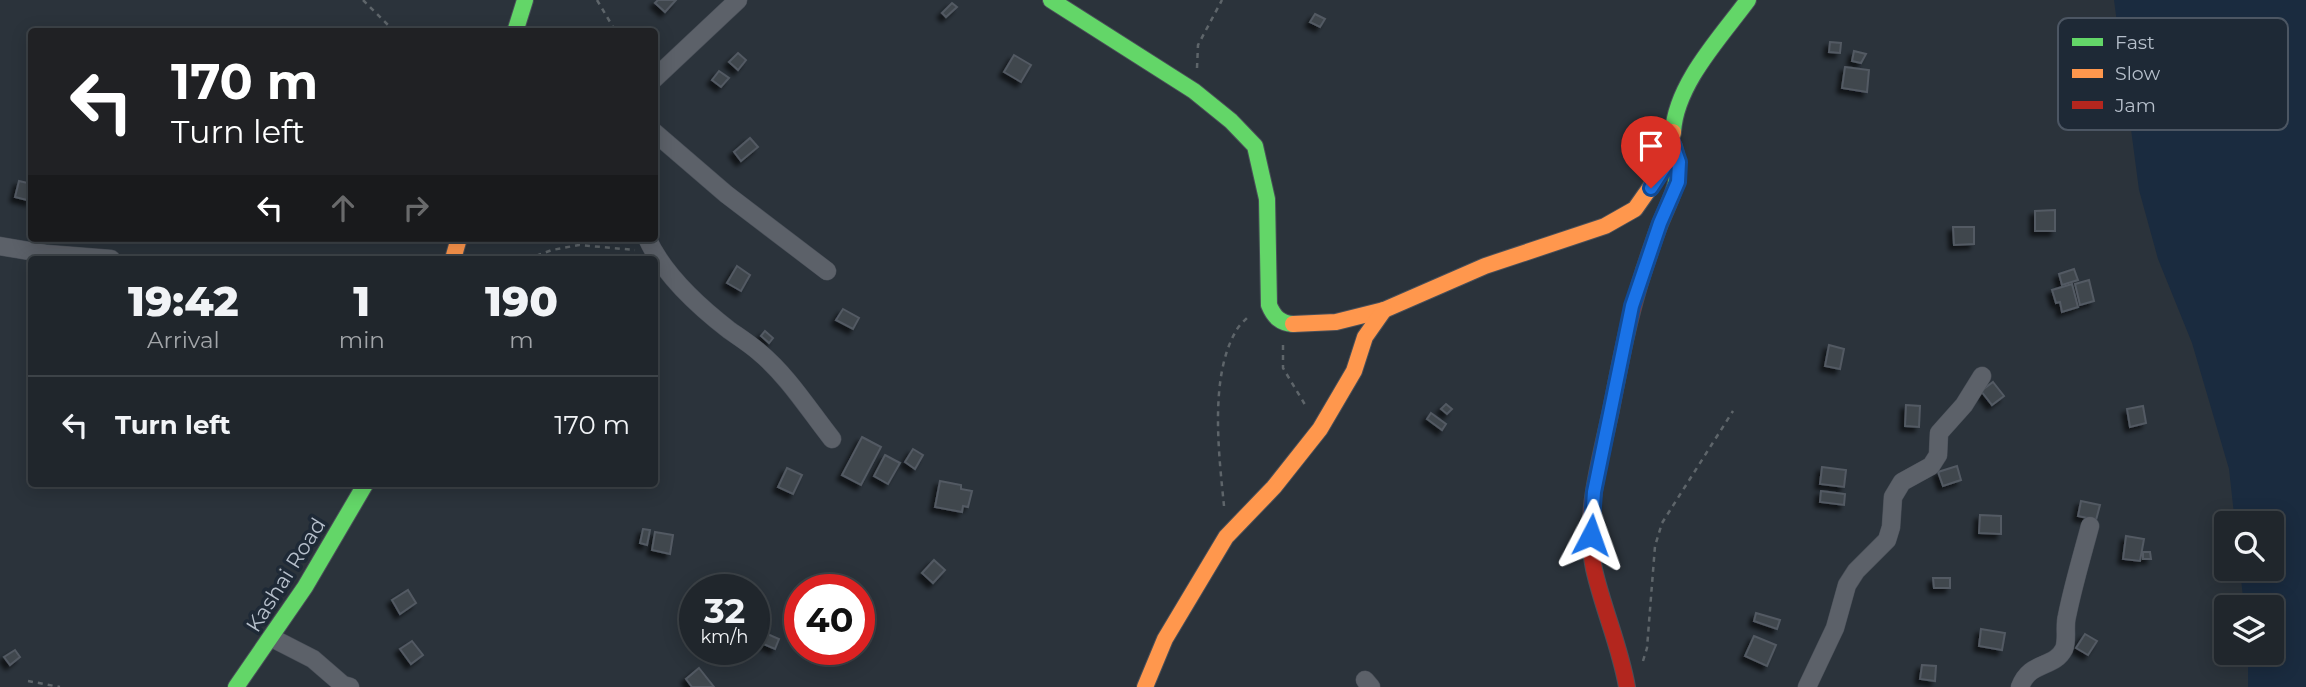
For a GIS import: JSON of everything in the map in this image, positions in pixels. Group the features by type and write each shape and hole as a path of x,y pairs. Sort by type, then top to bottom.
{"street":[{"path":"516,28 525,0"},
{"path":"658,75 738,0"},
{"path":"1051,0 1196,92 1231,121 1255,146 1267,199 1269,295 1273,314 1283,324 1306,325 1336,322 1384,310 1485,267 1605,226 1635,209 1666,165 1672,142 1674,116 1686,86 1748,0"},
{"path":"658,135 726,194 827,271"},
{"path":"1627,687 1623,664 1594,568 1591,535 1594,492 1632,306 1656,235 1678,182 1679,162 1672,142"},
{"path":"0,246 73,256"},
{"path":"658,257 667,271 692,296 779,372 832,439"},
{"path":"1145,687 1165,639 1226,537 1274,487 1320,429 1354,371 1365,337 1384,310"},
{"path":"1807,687 1835,628 1847,585 1856,570 1887,540 1891,527 1893,497 1902,482 1931,466 1938,455 1939,433 1964,405 1982,376"},
{"name":"Kashai Road","path":"236,687 272,638 364,487"},
{"path":"2020,687 2031,670 2050,662 2065,646 2066,619 2091,526"},
{"path":"272,638 313,659 343,685 350,687"}],"path":[{"path":"363,0 392,28"},
{"path":"597,0 614,28"},
{"path":"1196,92 1198,45 1222,0"},
{"path":"535,256 579,245 650,244"},
{"path":"1226,537 1218,449 1220,375 1236,331 1269,295"},
{"path":"1283,324 1283,368 1320,429"},
{"path":"1643,661 1647,649 1656,546 1662,523 1733,411"},
{"path":"28,681 60,687"}],"water":[{"path":"2114,0 2306,0 2306,687 2248,687 2248,665 2284,665 2284,595 2243,595 2241,581 2284,581 2284,511 2234,511 2229,469 2192,343 2158,259 2139,190 2131,130 2288,130 2288,18 2116,18"}],"building":[{"path":"658,0 676,0 665,12 655,3"},
{"path":"952,3 957,7 946,17 942,13"},
{"path":"1315,14 1325,19 1320,27 1310,22"},
{"path":"1830,42 1841,43 1840,53 1829,52"},
{"path":"1854,51 1866,54 1861,63 1852,61"},
{"path":"738,53 746,60 738,70 729,62"},
{"path":"1014,55 1031,65 1021,82 1004,72"},
{"path":"1845,67 1869,70 1867,92 1842,88"},
{"path":"719,71 729,78 721,87 712,80"},
{"path":"750,138 758,147 741,161 734,152"},
{"path":"19,181 28,183 28,200 15,197"},
{"path":"2055,210 2055,231 2035,231 2035,211"},
{"path":"1953,227 1974,227 1974,244 1954,245"},
{"path":"737,266 750,275 741,291 727,283"},
{"path":"2074,269 2078,280 2062,285 2059,274"},
{"path":"2089,280 2094,301 2080,305 2075,284"},
{"path":"2072,284 2078,307 2062,312 2060,302 2056,303 2052,290"},
{"path":"843,309 859,318 853,329 836,320"},
{"path":"765,331 773,338 769,343 761,336"},
{"path":"1829,345 1844,349 1840,369 1825,366"},
{"path":"1993,382 2004,396 1992,405 1981,391"},
{"path":"1446,404 1452,409 1447,414 1441,409"},
{"path":"1906,405 1920,406 1919,427 1905,426"},
{"path":"2143,406 2146,423 2130,427 2127,409"},
{"path":"1431,413 1446,424 1442,430 1427,419"},
{"path":"862,437 881,447 861,485 842,475"},
{"path":"913,449 923,455 915,469 905,462"},
{"path":"885,455 900,463 888,484 874,476"},
{"path":"1957,466 1961,480 1943,486 1938,472"},
{"path":"1822,467 1846,470 1844,487 1820,484"},
{"path":"787,468 802,475 793,494 778,487"},
{"path":"940,481 961,485 961,489 972,491 968,507 963,506 962,512 935,507"},
{"path":"1821,491 1845,494 1844,505 1820,502"},
{"path":"2081,501 2100,505 2096,520 2078,516"},
{"path":"1980,515 2001,516 2001,534 1979,533"},
{"path":"643,529 650,530 647,545 640,543"},
{"path":"655,532 673,535 670,554 652,550"},
{"path":"2126,536 2144,539 2140,561 2123,559"},
{"path":"2143,552 2150,552 2151,559 2143,559"},
{"path":"934,560 945,570 933,583 922,573"},
{"path":"1933,578 1950,578 1950,588 1934,588"},
{"path":"408,590 416,603 400,614 392,600"},
{"path":"1756,613 1780,620 1777,629 1754,621"},
{"path":"1981,629 2005,633 2002,650 1979,646"},
{"path":"2085,634 2097,641 2088,655 2076,648"},
{"path":"770,635 779,639 775,649 770,647"},
{"path":"1754,636 1776,645 1767,666 1745,656"},
{"path":"412,641 423,655 411,664 400,649"},
{"path":"15,650 20,657 10,665 4,657"},
{"path":"1922,665 1936,666 1935,681 1920,679"},
{"path":"699,668 714,687 692,687 686,679"}],"traffic: fast":[{"path":"516,28 525,0"},
{"path":"1051,0 1194,91 1231,121 1255,146 1267,199 1269,305 1278,319 1293,324"},
{"path":"1673,132 1682,96 1691,79 1748,0"},
{"path":"1644,270 1675,186 1678,168 1674,146"},
{"path":"236,687 305,587 364,487"}],"traffic: slow":[{"path":"1293,324 1336,322 1384,310 1485,266 1605,226 1635,209 1666,165 1673,132"},
{"path":"454,256 458,242"},
{"path":"1145,687 1165,639 1226,537 1274,487 1320,429 1354,371 1365,337 1384,310"}],"traffic: jam":[{"path":"1627,687 1594,569 1590,529 1598,469 1625,340 1644,270"}],"route":[{"path":"1591,535 1594,492 1632,306 1660,223 1678,182 1679,162 1672,142 1666,165 1651,188"}]}
